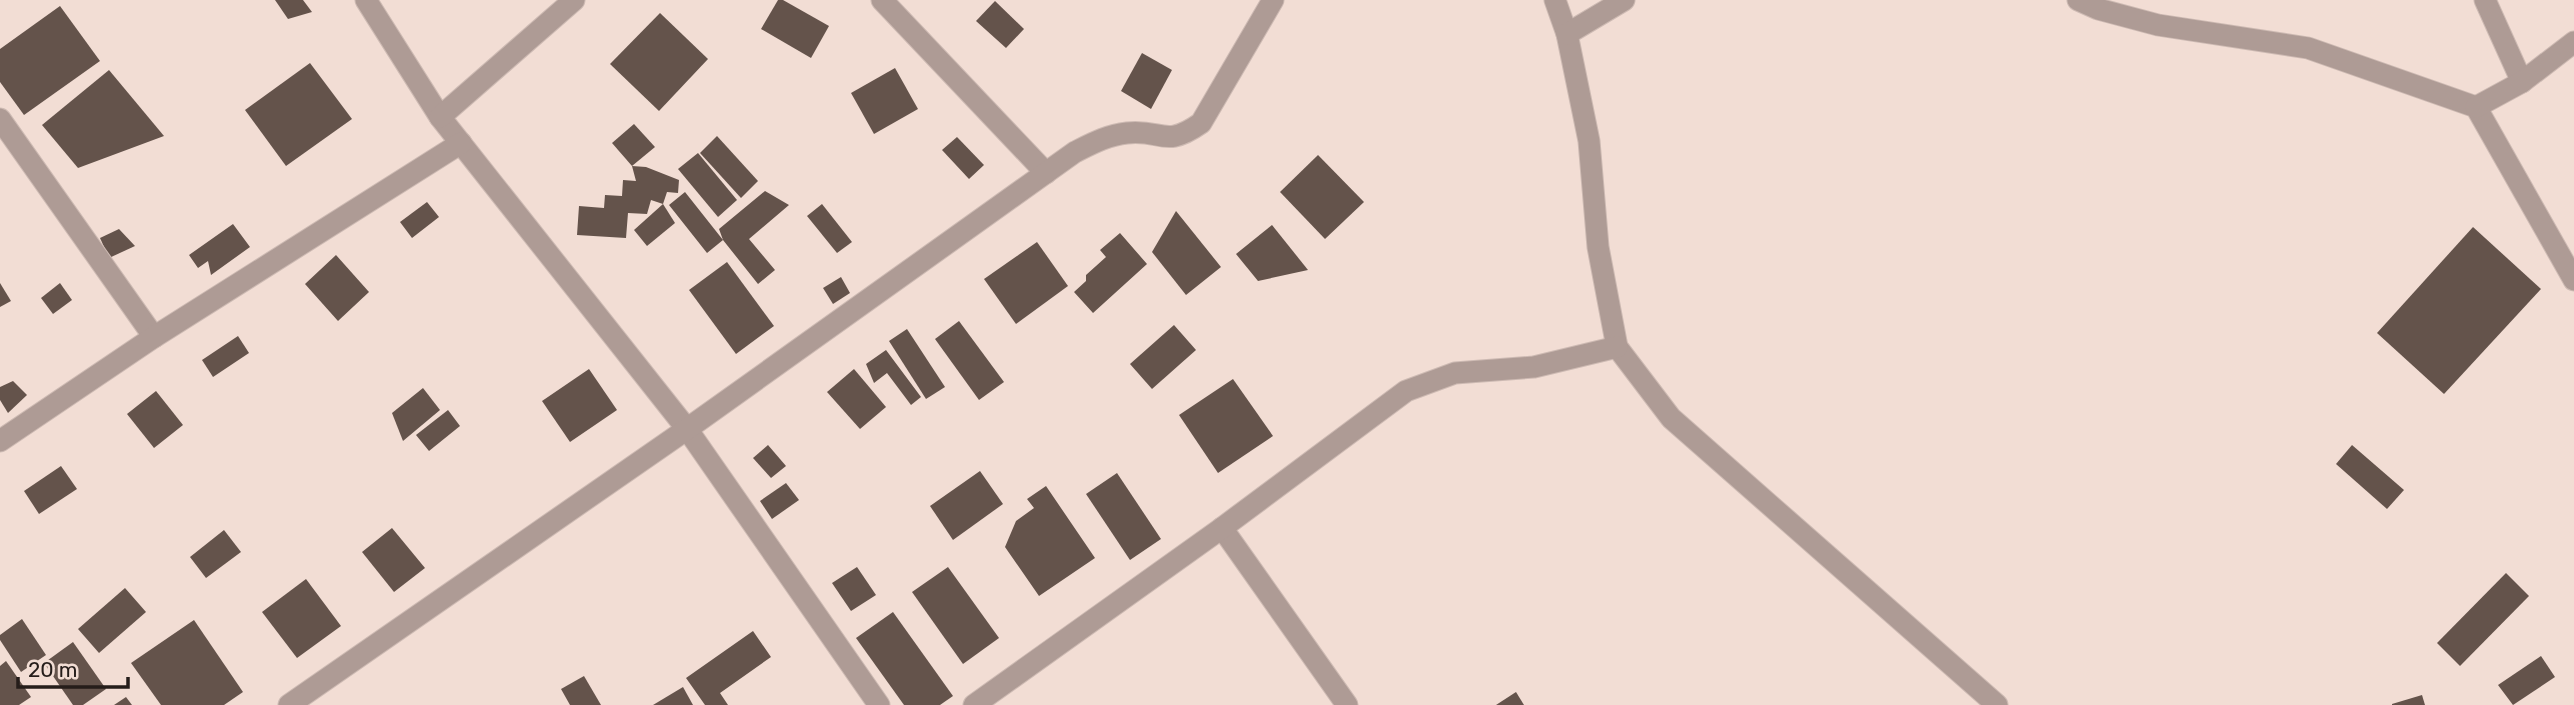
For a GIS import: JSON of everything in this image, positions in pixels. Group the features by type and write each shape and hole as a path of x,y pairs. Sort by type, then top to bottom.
{"street":[{"path":"366,0 440,117 687,429 879,705"},
{"path":"440,117 573,0"},
{"path":"881,0 1046,173"},
{"path":"289,705 687,429 1075,152 1105,137 1130,132 1170,138 1186,134 1201,123 1273,0"},
{"path":"1555,0 1567,34 1589,141 1598,247 1617,347 1671,418 1997,705"},
{"path":"1567,34 1624,0"},
{"path":"2078,0 2098,9 2158,25 2308,48 2476,107 2574,280"},
{"path":"2484,0 2522,82"},
{"path":"2476,107 2522,82 2574,42"},
{"path":"0,119 154,337"},
{"path":"0,441 154,337 461,144"},
{"path":"974,705 1222,528 1406,391 1455,373 1534,367 1617,347"},
{"path":"1222,528 1347,705"}],"building":[{"path":"275,0 303,0 312,12 288,19"},
{"path":"778,0 783,0 829,26 811,58 761,29"},
{"path":"995,1 1024,29 1006,48 976,21"},
{"path":"60,6 100,61 24,115 0,82 0,49"},
{"path":"660,13 708,59 659,111 610,64"},
{"path":"1142,53 1172,70 1151,109 1121,91"},
{"path":"310,63 352,119 286,166 245,110"},
{"path":"895,68 918,109 874,134 851,93"},
{"path":"109,70 164,136 78,168 42,125"},
{"path":"634,124 655,147 632,166 612,143"},
{"path":"717,136 758,181 741,198 700,153"},
{"path":"957,137 984,165 969,179 942,150"},
{"path":"698,153 737,200 718,217 678,169"},
{"path":"1318,155 1364,202 1325,239 1280,192"},
{"path":"632,166 646,167 679,180 678,193 667,192 663,204 651,200 647,214 628,213 626,238 577,235 579,206 604,208 605,195 622,196 623,180 636,181"},
{"path":"765,191 789,205 749,239 775,270 758,284 723,240 719,229"},
{"path":"685,192 723,240 707,253 669,205"},
{"path":"427,202 439,217 412,238 400,222"},
{"path":"663,204 675,223 647,246 634,230"},
{"path":"822,204 852,242 837,253 807,216"},
{"path":"1176,211 1221,267 1186,295 1152,252"},
{"path":"233,224 250,247 211,275 208,261 198,268 189,255"},
{"path":"1272,225 1308,270 1258,281 1236,254"},
{"path":"2473,227 2541,289 2444,394 2377,333"},
{"path":"119,229 135,246 109,258 100,238"},
{"path":"1120,233 1147,264 1093,313 1074,292 1086,281 1086,275 1106,257 1100,250"},
{"path":"1037,242 1068,286 1016,324 984,279"},
{"path":"336,255 369,292 338,321 305,284"},
{"path":"727,262 774,326 736,354 689,290"},
{"path":"841,277 850,293 833,304 823,288"},
{"path":"0,283 11,301 0,307"},
{"path":"60,283 72,300 53,314 41,298"},
{"path":"959,321 1004,382 979,400 935,339"},
{"path":"1174,325 1196,350 1152,389 1130,364"},
{"path":"907,329 945,387 926,399 889,341"},
{"path":"238,336 249,353 213,377 202,360"},
{"path":"886,350 921,397 911,405 887,373 874,383 866,364"},
{"path":"589,369 617,410 570,442 542,401"},
{"path":"854,369 886,407 860,429 827,392"},
{"path":"1233,379 1273,436 1218,473 1179,415"},
{"path":"13,381 27,395 8,413 0,400 0,387"},
{"path":"423,388 440,410 403,441 392,413"},
{"path":"156,391 183,425 154,448 127,414"},
{"path":"448,410 460,426 429,451 416,435"},
{"path":"768,445 786,466 771,478 753,458"},
{"path":"2352,445 2404,490 2387,509 2336,464"},
{"path":"61,466 77,489 39,514 24,491"},
{"path":"980,471 1003,504 953,540 930,506"},
{"path":"1117,473 1161,539 1130,560 1086,494"},
{"path":"786,483 799,500 772,519 760,501"},
{"path":"1046,486 1095,558 1039,596 1005,547 1016,521 1034,508 1027,499"},
{"path":"392,528 425,568 394,592 362,552"},
{"path":"224,530 241,552 206,578 190,557"},
{"path":"857,567 876,595 851,611 832,583"},
{"path":"948,567 999,638 963,664 912,592"},
{"path":"2506,573 2529,596 2460,666 2437,643"},
{"path":"306,579 341,626 297,658 262,612"},
{"path":"125,588 146,612 99,653 78,629"},
{"path":"893,612 953,696 940,705 904,705 856,638"},
{"path":"22,619 46,655 21,672 0,640 0,635"},
{"path":"194,620 243,692 224,705 161,705 131,663"},
{"path":"753,631 771,657 720,693 728,705 705,705 686,678"},
{"path":"73,642 106,689 83,705 73,705 44,663"},
{"path":"2541,656 2555,677 2513,705 2498,685"},
{"path":"6,661 31,697 19,705 0,705 0,666"},
{"path":"584,676 601,705 570,705 561,689"},
{"path":"683,687 693,705 653,705"},
{"path":"1516,692 1524,705 1496,705"},
{"path":"2422,695 2425,705 2392,705 2392,704"},
{"path":"126,697 132,705 114,705"}]}
